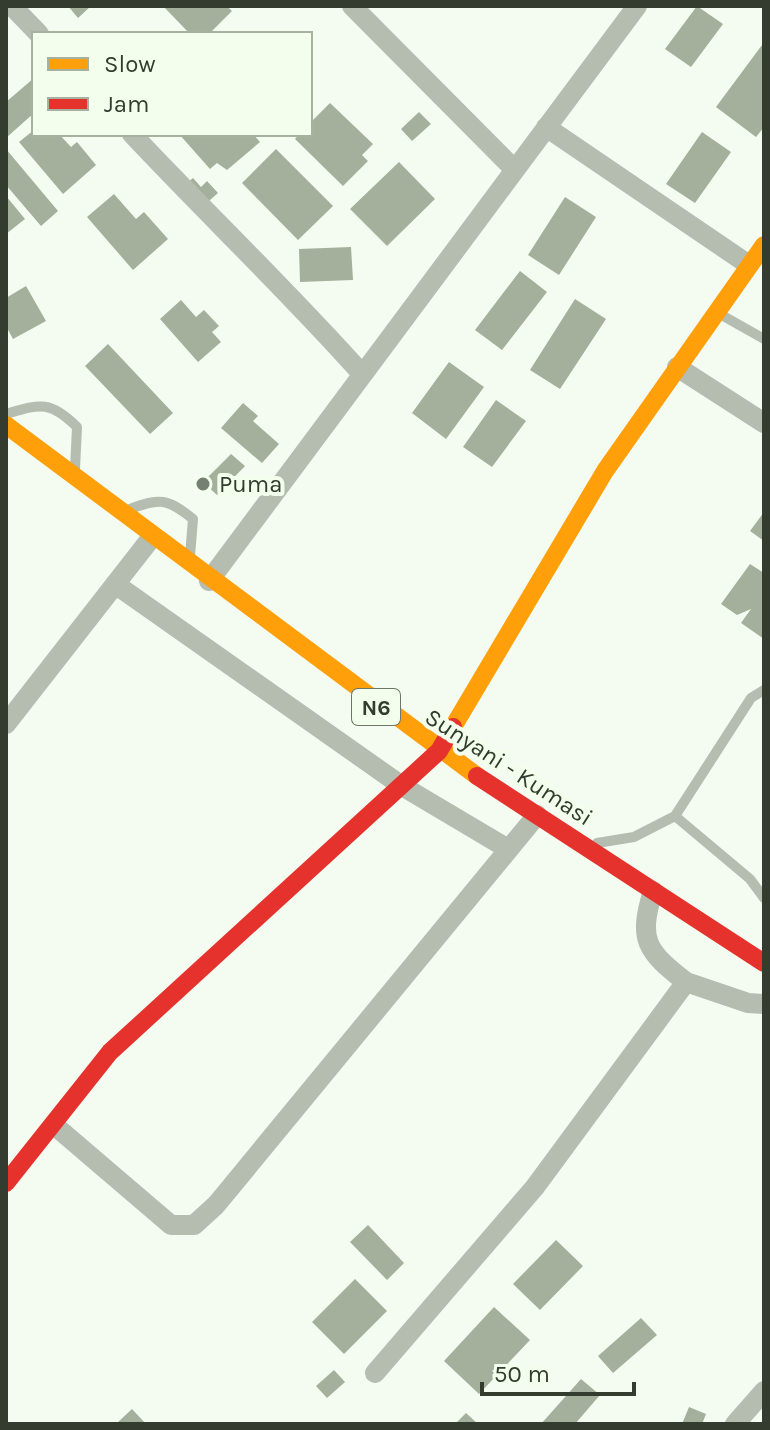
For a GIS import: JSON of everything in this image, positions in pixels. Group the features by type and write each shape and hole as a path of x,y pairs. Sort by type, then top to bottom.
{"street":[{"path":"12,6 37,32"},
{"path":"352,6 514,169"},
{"path":"209,581 304,459 362,374 637,6"},
{"path":"546,127 749,265"},
{"path":"134,136 233,240 296,299 362,374"},
{"path":"6,1183 110,1052 439,751 571,524 764,245"},
{"path":"677,367 764,423"},
{"name":"Sunyani - Kumasi","path":"6,425 209,581 439,751 764,963"},
{"path":"6,724 152,537"},
{"path":"115,584 402,786 508,849"},
{"path":"54,1125 171,1225 194,1225 226,1193 537,815"},
{"path":"653,891 645,925 649,949 686,982 748,1003 764,1004"},
{"path":"375,1373 535,1187 686,982"},
{"path":"735,1424 764,1391"}],"lane":[{"path":"717,312 764,339"},
{"path":"6,414 39,404 61,411 77,427 74,477"},
{"path":"121,513 156,500 176,505 193,519 195,530 188,565"},
{"path":"584,845 634,837 675,816 751,698 764,690"},
{"path":"675,816 750,879 764,898"}],"building":[{"path":"68,6 91,6 78,18"},
{"path":"163,6 227,6 232,11 211,32 188,32"},
{"path":"697,6 723,24 691,67 665,49"},
{"path":"762,45 764,127 756,137 716,107"},
{"path":"32,80 32,115 6,138 6,102"},
{"path":"330,103 373,144 362,155 368,161 343,186 295,139 297,136 312,136 312,121"},
{"path":"419,112 431,124 412,141 401,129"},
{"path":"32,132 32,136 61,136 71,147 77,142 96,165 63,194 19,142"},
{"path":"702,132 731,152 695,203 666,184"},
{"path":"181,136 255,136 260,142 227,170 217,163 210,169"},
{"path":"6,149 58,211 41,226 6,185"},
{"path":"276,149 333,206 298,240 242,183"},
{"path":"399,162 435,199 387,246 350,209"},
{"path":"193,178 201,187 207,181 218,193 202,207 184,186"},
{"path":"114,194 136,219 144,212 168,239 133,270 87,217"},
{"path":"6,196 25,219 6,234"},
{"path":"565,197 596,217 559,275 528,255"},
{"path":"351,247 353,280 300,282 299,249"},
{"path":"520,271 547,292 502,350 475,330"},
{"path":"26,286 46,321 13,339 6,326 6,298"},
{"path":"575,299 606,319 560,389 530,370"},
{"path":"181,300 196,317 204,310 219,326 212,332 221,342 198,362 160,319"},
{"path":"108,344 173,413 150,434 85,366"},
{"path":"449,362 484,387 446,439 412,413"},
{"path":"496,400 526,421 492,467 463,447"},
{"path":"243,403 258,416 253,421 279,444 262,463 221,428"},
{"path":"231,454 245,466 217,495 203,482"},
{"path":"764,512 764,541 750,531"},
{"path":"750,564 764,573 764,639 741,623 751,609 737,615 721,604"},
{"path":"368,1225 404,1263 387,1280 350,1242"},
{"path":"556,1240 583,1266 540,1310 513,1284"},
{"path":"355,1279 387,1311 344,1354 312,1322"},
{"path":"494,1307 530,1340 479,1394 444,1361"},
{"path":"641,1318 657,1335 613,1373 598,1356"},
{"path":"334,1370 345,1382 327,1398 316,1386"},
{"path":"581,1379 600,1395 575,1424 541,1424"},
{"path":"689,1407 706,1414 702,1424 682,1424"},
{"path":"132,1409 146,1424 116,1424"},
{"path":"466,1413 478,1424 455,1424"}],"traffic: slow":[{"path":"453,727 605,471 764,245"},
{"path":"6,425 477,776"}],"traffic: jam":[{"path":"6,1183 110,1052 439,751 453,727"},
{"path":"477,776 764,963"}],"place":[{"name":"Puma","path":"203,484"}]}
